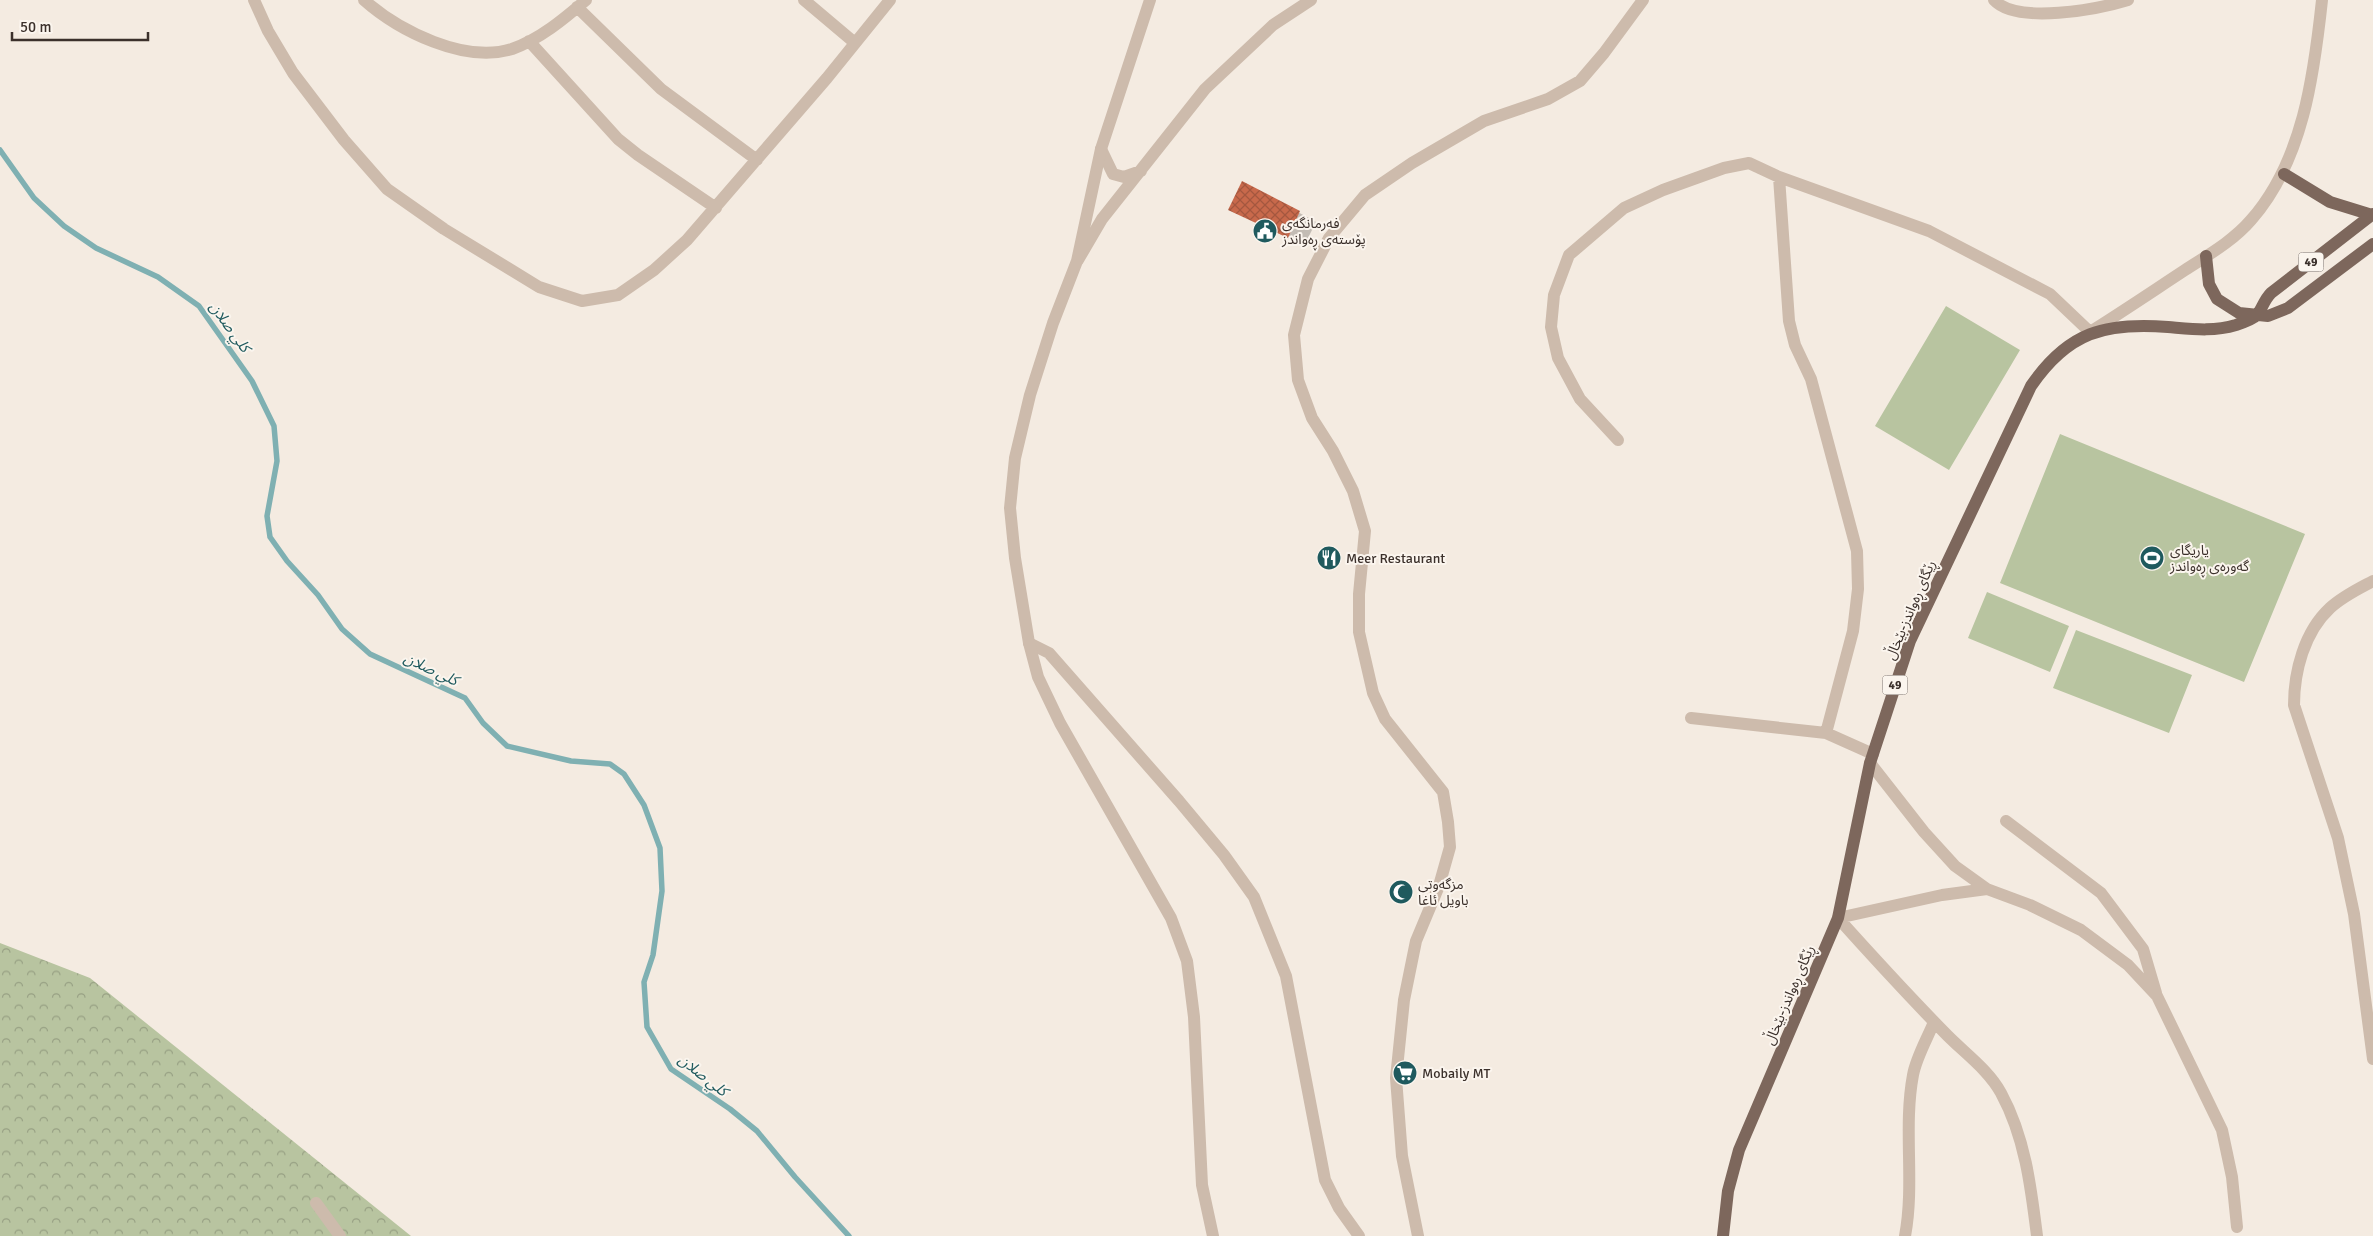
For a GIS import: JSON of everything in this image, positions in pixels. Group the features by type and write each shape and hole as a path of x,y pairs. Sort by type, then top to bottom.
{"main road":[{"path":"2284,174 2330,202 2373,215"},
{"name":"49","path":"2257,315 2263,301 2271,293 2373,215"},
{"name":"ڕێگای ڕەواندز-بێخاڵ","path":"1723,1236 1728,1191 1739,1150 1838,918 1872,759 1910,641 2031,386 2056,354 2090,332 2134,326 2208,330 2233,326 2257,315 2268,316 2288,308 2371,247"},
{"path":"2206,256 2209,284 2217,299 2239,313 2257,315"}],"street":[{"path":"254,0 268,31 293,73 344,140 387,189 444,229 539,287 582,301 618,294 654,270 687,240 757,160 890,0"},
{"path":"364,0 399,24 444,46 479,52 511,49 529,41 539,36 582,4 662,89 757,160"},
{"path":"804,0 854,43"},
{"path":"1150,0 1101,149 1077,261 1053,323 1030,395 1015,458 1010,508 1015,558 1029,643 1038,676 1060,723 1171,918 1187,962 1194,1017 1202,1186 1213,1236"},
{"path":"1077,261 1102,219 1205,89 1273,24 1311,0"},
{"path":"1418,1236 1402,1156 1396,1078 1404,1000 1416,941 1444,870 1450,847 1448,822 1443,792 1385,719 1373,693 1359,632 1359,594 1365,531 1354,491 1333,451 1312,418 1300,388 1294,335 1308,279 1328,238 1365,195 1412,164 1484,121 1548,99 1580,81 1644,0"},
{"path":"1994,0 2024,12 2062,13 2107,6 2128,0"},
{"path":"1618,440 1580,399 1558,358 1551,327 1554,295 1570,255 1624,208 1663,190 1724,168 1749,163 1779,176 1929,231 2050,294 2090,332 2230,240 2251,221 2284,174 2299,129 2317,49 2322,0"},
{"path":"529,41 618,139 638,155 716,208"},
{"path":"1101,149 1113,174 1124,177 1141,171"},
{"path":"1779,176 1789,321 1795,345 1811,379 1857,551 1858,589 1853,631 1826,733"},
{"path":"2373,581 2347,595 2329,609 2314,628 2302,654 2294,682 2294,705 2338,838 2354,914 2373,1059"},
{"path":"1029,643 1049,653 1179,801 1224,855 1254,897 1286,976 1325,1180 1339,1208 1359,1236"},
{"path":"1690,718 1826,733 1872,759 1924,832 1955,866 1987,889 2030,906 2081,930 2128,964 2157,996"},
{"path":"2006,821 2102,893 2143,949 2157,996 2222,1130 2232,1177 2237,1227"},
{"path":"1838,918 1942,895 1987,889"},
{"path":"1838,918 1934,1022 1986,1072 2000,1092 2020,1133 2038,1236"},
{"path":"1904,1236 1909,1185 1910,1115 1913,1074 1934,1022"},
{"path":"316,1203 340,1236"}],"green space":[{"path":"1946,306 2020,350 1949,470 1875,426"},
{"name":"یاریگای گەورەی ڕەواندز","path":"2060,434 2305,534 2244,682 2000,583"},
{"path":"1987,592 2069,626 2050,672 1968,638"},
{"path":"2076,630 2192,675 2169,733 2053,688"},
{"path":"0,943 90,978 411,1236 0,1236"}],"building":[{"path":"1242,181 1300,211 1288,238 1228,210"}],"waterway":[{"name":"كلي صلان","path":"0,150 34,198 64,226 96,248 158,277 199,306 252,381 274,426 277,461 267,516 270,537 287,561 318,595 342,629 370,654 465,698 483,723 507,746 571,761 610,764 624,774 644,805 660,848 662,891 653,955 644,982 647,1027 671,1069 730,1109 757,1131 795,1177 849,1236"}],"place":[{"name":"فەرمانگەی پۆستەی ڕەواندز","path":"1265,231"},
{"name":"Meer Restaurant","path":"1329,558"},
{"name":"یاریگای گەورەی ڕەواندز","path":"2152,558"},
{"name":"مزگەوتی باویل ئاغا","path":"1401,892"},
{"name":"Mobaily MT","path":"1405,1073"}]}
